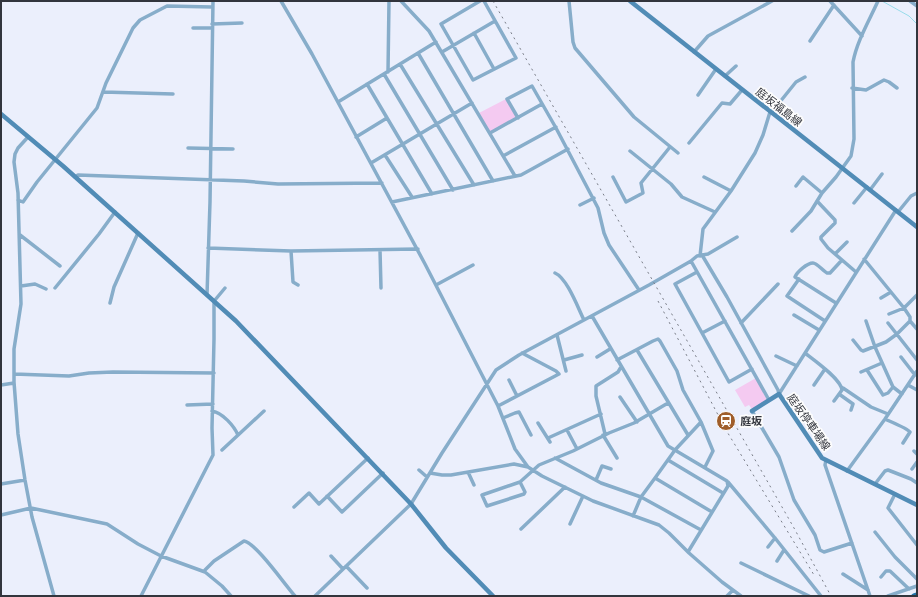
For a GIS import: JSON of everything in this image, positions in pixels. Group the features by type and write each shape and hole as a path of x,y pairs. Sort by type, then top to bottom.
{"street":[{"path":"207,296 213,1"},
{"path":"281,1 312,54 418,249 498,406 515,449 528,467"},
{"path":"388,72 389,1"},
{"path":"401,1 426,27 436,42 515,176"},
{"path":"480,1 441,24 473,80 516,58 484,1"},
{"path":"569,1 574,46 630,112 650,131 678,153"},
{"name":"庭坂福島線","path":"630,1 917,227"},
{"path":"694,52 706,37 772,1"},
{"path":"792,231 811,211 822,193 850,158 853,147 853,62 855,53 878,1"},
{"path":"910,1 917,6"},
{"path":"810,41 832,2 862,36"},
{"path":"18,200 23,202 55,159 97,108 109,76 133,28 137,23 170,5 212,7"},
{"path":"442,52 495,21"},
{"path":"193,28 242,23"},
{"path":"474,33 494,69"},
{"path":"338,102 436,42"},
{"path":"418,53 493,181"},
{"path":"400,64 474,186"},
{"path":"725,76 736,66"},
{"path":"698,94 716,70"},
{"path":"384,74 453,190"},
{"path":"779,394 741,323 701,256 703,229 731,191 759,145 764,135 770,112 796,82 805,77"},
{"path":"852,88 866,90 884,80 897,88"},
{"path":"368,84 432,194"},
{"path":"518,118 507,99 532,86 594,198 609,245 639,290"},
{"path":"689,144 722,103 724,102 730,104 742,90"},
{"path":"104,92 173,94"},
{"path":"371,163 472,103"},
{"path":"490,133 542,104"},
{"path":"1,114 115,212 251,336 412,504 446,548 493,596"},
{"path":"356,137 387,118"},
{"path":"503,156 556,127"},
{"path":"28,137 18,148 15,154 14,162 20,235 21,286 21,304 14,357 14,383 18,434 25,480 54,596"},
{"path":"613,177 626,202 643,193 641,183 670,147"},
{"path":"188,148 233,149"},
{"path":"392,202 474,186 515,176 532,170 568,149"},
{"path":"630,151 671,184 682,197 715,212"},
{"path":"385,155 412,197"},
{"path":"854,203 882,174"},
{"path":"75,177 78,175 244,181 278,184 382,183"},
{"path":"704,176 731,191"},
{"path":"796,186 803,177 822,193"},
{"path":"779,394 864,259 897,211 911,196 917,193"},
{"path":"580,205 594,198"},
{"path":"817,201 835,220 835,223 821,237 821,239 835,254 856,272"},
{"path":"55,288 115,212"},
{"path":"110,303 114,286 138,233"},
{"path":"20,235 60,266"},
{"path":"315,596 412,504 430,472 496,370 522,353 639,290 697,256 708,254 737,237"},
{"path":"835,254 847,242"},
{"path":"208,248 291,251 418,249"},
{"path":"380,250 381,288"},
{"path":"291,251 293,282 298,285"},
{"path":"864,259 904,308 910,317 910,321 917,329"},
{"path":"691,260 769,400"},
{"path":"836,303 795,277 795,274 812,263 828,274 842,260"},
{"path":"436,285 473,265"},
{"path":"555,272 564,281 584,320"},
{"path":"697,272 675,284 729,382 752,369"},
{"path":"799,279 787,296 825,321"},
{"path":"21,286 35,284 46,289"},
{"path":"741,323 778,284"},
{"path":"141,596 213,455 212,411 214,373 214,302 225,288"},
{"path":"881,298 891,292"},
{"path":"889,314 904,308 917,295"},
{"path":"794,315 819,330"},
{"path":"592,316 668,446 727,481 821,596"},
{"path":"702,333 725,321"},
{"path":"866,321 893,387 902,394"},
{"path":"853,340 862,351 886,342 897,334 910,321"},
{"path":"888,323 917,360"},
{"path":"557,334 566,371"},
{"path":"617,360 654,340 660,341 677,371 683,390 701,422 713,451 705,467"},
{"path":"597,357 610,349"},
{"path":"636,350 688,436"},
{"path":"498,406 559,374 522,353"},
{"path":"805,353 825,369 843,388 871,407 888,414"},
{"path":"564,360 582,355"},
{"path":"776,356 797,366"},
{"path":"847,471 916,373 901,357"},
{"path":"861,372 882,363"},
{"path":"617,458 604,435 601,414 596,396 596,386 618,372 621,367"},
{"path":"814,385 825,369"},
{"path":"867,370 883,394 887,394 893,387"},
{"path":"14,374 69,376 107,372 214,373"},
{"path":"509,380 517,396"},
{"path":"1,385 14,383"},
{"path":"908,385 917,390"},
{"path":"834,401 843,388"},
{"name":"庭坂停車場線","path":"752,411 779,394 822,458 917,505"},
{"path":"839,394 853,404 851,410"},
{"path":"620,397 637,422"},
{"path":"520,482 525,492 524,494 487,506 482,495 520,482 539,465 577,449 604,435 637,422 668,403"},
{"path":"187,405 213,404"},
{"path":"212,411 218,413 225,419 238,435"},
{"path":"222,450 264,411"},
{"path":"752,411 779,457 794,500 815,535 820,550 824,552 852,543"},
{"path":"503,418 519,412 531,434"},
{"path":"548,438 601,414"},
{"path":"885,419 899,427 905,427 910,432 903,444"},
{"path":"633,516 641,497 675,450 701,422"},
{"path":"538,423 550,442"},
{"path":"567,430 577,449"},
{"path":"294,507 309,493 319,504 368,458"},
{"path":"555,458 610,487 641,497 701,530"},
{"path":"668,460 723,493"},
{"path":"826,460 825,465 870,596"},
{"path":"912,468 917,462"},
{"path":"430,472 446,475 514,464 528,467 542,476 583,496 658,525 669,533 722,582 741,596"},
{"path":"596,480 602,466 611,469"},
{"path":"419,470 427,477"},
{"path":"874,484 885,471 888,470 917,483"},
{"path":"468,472 474,485"},
{"path":"327,496 342,512 383,473"},
{"path":"655,478 712,512"},
{"path":"1,484 25,480"},
{"path":"688,552 728,486 727,481"},
{"path":"520,529 565,487"},
{"path":"895,494 888,508 917,545"},
{"path":"570,524 583,496"},
{"path":"1,515 31,508 107,524 138,544 162,556 205,572 222,586 231,596"},
{"path":"874,532 895,557 917,579"},
{"path":"768,547 775,538"},
{"path":"205,572 206,568 214,561 246,541 258,551 295,596"},
{"path":"778,561 784,550"},
{"path":"331,556 343,569"},
{"path":"741,563 809,596"},
{"path":"346,566 367,588"},
{"path":"881,577 886,571 890,571 909,589"},
{"path":"843,574 868,590"},
{"path":"888,596 917,586"},
{"path":"728,596 732,590"}],"shaded area":[{"path":"506,99 516,117 490,132 479,113"},
{"path":"756,378 767,400 752,409 749,405 745,407 735,390"}],"waterway":[{"path":"882,1 909,16 917,24"}],"railway":[{"path":"493,1 794,528 831,596"},
{"path":"658,301 726,430 814,575"}],"place":[{"name":"庭坂","path":"726,421"}]}
